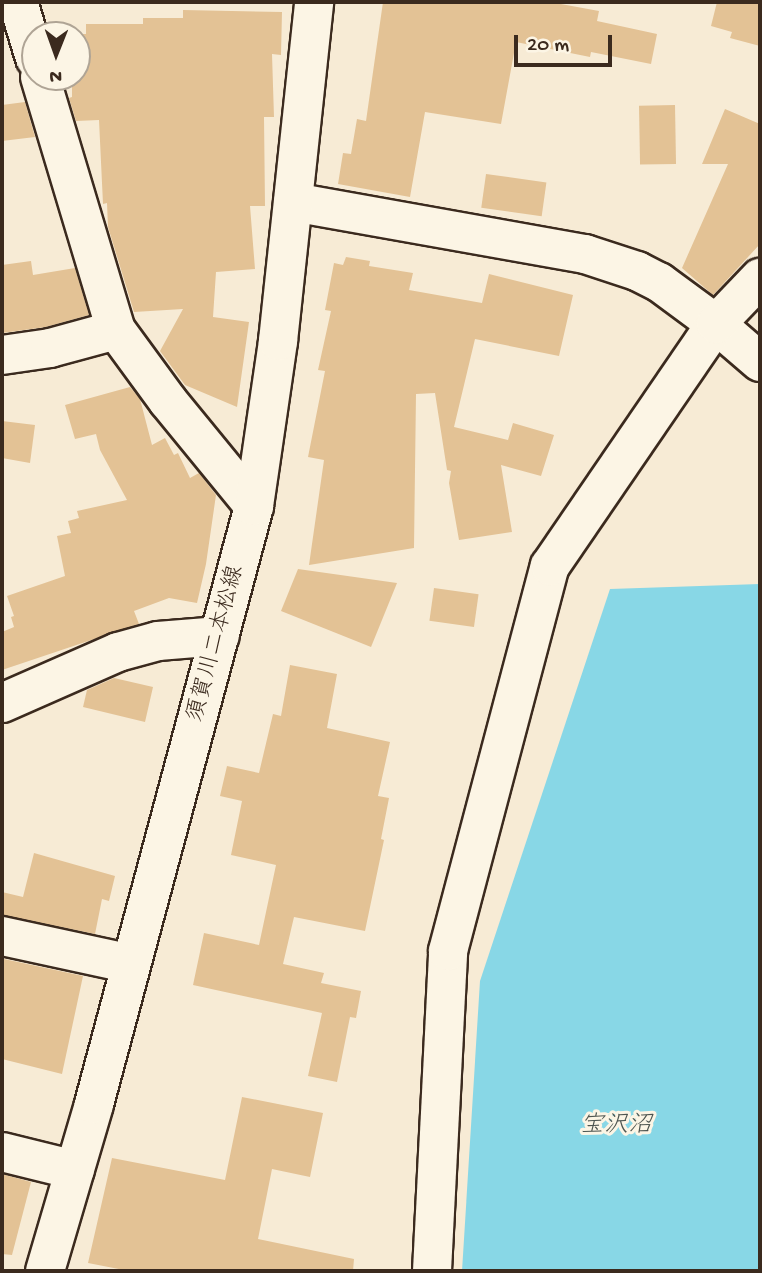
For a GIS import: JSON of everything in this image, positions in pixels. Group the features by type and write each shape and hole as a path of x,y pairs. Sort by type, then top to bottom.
{"street":[{"path":"18,2 24,21"},
{"name":"須賀川二本松線","path":"45,1271 75,1170 254,506 278,341 314,2"},
{"path":"44,91 116,330 168,401 254,506"},
{"path":"293,202 585,254 659,282 716,324 760,362"},
{"path":"432,1271 448,951 550,566 716,324 760,278"},
{"path":"2,355 50,348 116,330"},
{"path":"2,703 118,652 158,641 220,636"},
{"path":"2,936 131,964"},
{"path":"2,1152 75,1170"}],"water":[{"name":"宝沢沼","path":"760,584 760,1271 462,1271 480,981 610,589"}],"building":[{"path":"383,2 550,2 599,11 597,21 657,34 651,64 591,52 590,57 516,42 501,124 425,112 410,197 338,184 343,153 351,154 357,119 366,121"},
{"path":"717,2 760,2 760,46 730,38 732,32 711,26"},
{"path":"183,10 282,12 281,55 272,54 274,117 264,117 265,206 250,206 255,269 216,272 213,317 249,322 237,407 185,385 160,351 183,309 134,312 108,227 107,203 103,204 99,120 76,121 69,98 72,97 72,91 91,91 91,24 143,24 143,18 183,18"},
{"path":"25,102 35,137 2,141 2,105"},
{"path":"675,105 676,164 640,165 639,106"},
{"path":"725,109 760,124 760,244 713,295 682,268 728,164 702,164"},
{"path":"486,174 546,182 542,216 481,208"},
{"path":"346,257 370,261 369,266 413,273 409,290 482,303 489,274 573,295 559,356 475,339 454,427 508,440 513,423 554,435 541,476 501,465 512,532 459,540 449,483 451,471 447,470 435,393 416,394 414,548 309,565 324,460 308,457 325,371 318,370 331,311 325,310 334,263 343,265"},
{"path":"31,261 33,275 75,268 89,315 46,327 2,333 2,265"},
{"path":"130,387 140,399 152,445 165,438 174,455 178,453 190,478 199,473 216,495 206,564 197,603 169,598 134,611 139,624 2,670 2,632 14,627 11,617 14,616 7,596 65,576 57,536 71,533 68,521 79,518 77,511 127,500 100,450 96,434 75,439 65,405"},
{"path":"2,421 35,425 30,463 2,458"},
{"path":"298,569 397,583 371,647 281,611"},
{"path":"434,588 479,594 474,627 429,621"},
{"path":"290,665 337,674 327,728 390,742 378,796 389,798 381,839 384,840 365,931 294,917 283,964 324,973 321,983 361,991 356,1018 350,1017 337,1082 308,1076 322,1013 193,985 204,933 259,945 276,865 231,855 242,801 220,796 227,766 259,773 273,714 281,716"},
{"path":"114,678 153,687 145,722 83,707 87,690"},
{"path":"34,853 115,876 109,901 102,899 95,934 2,915 2,892 23,897"},
{"path":"4,959 83,976 62,1074 2,1059"},
{"path":"242,1097 323,1113 310,1177 272,1169 258,1239 354,1259 353,1271 129,1271 88,1263 112,1158 225,1180"},
{"path":"2,1174 31,1182 12,1255 2,1254"}]}
